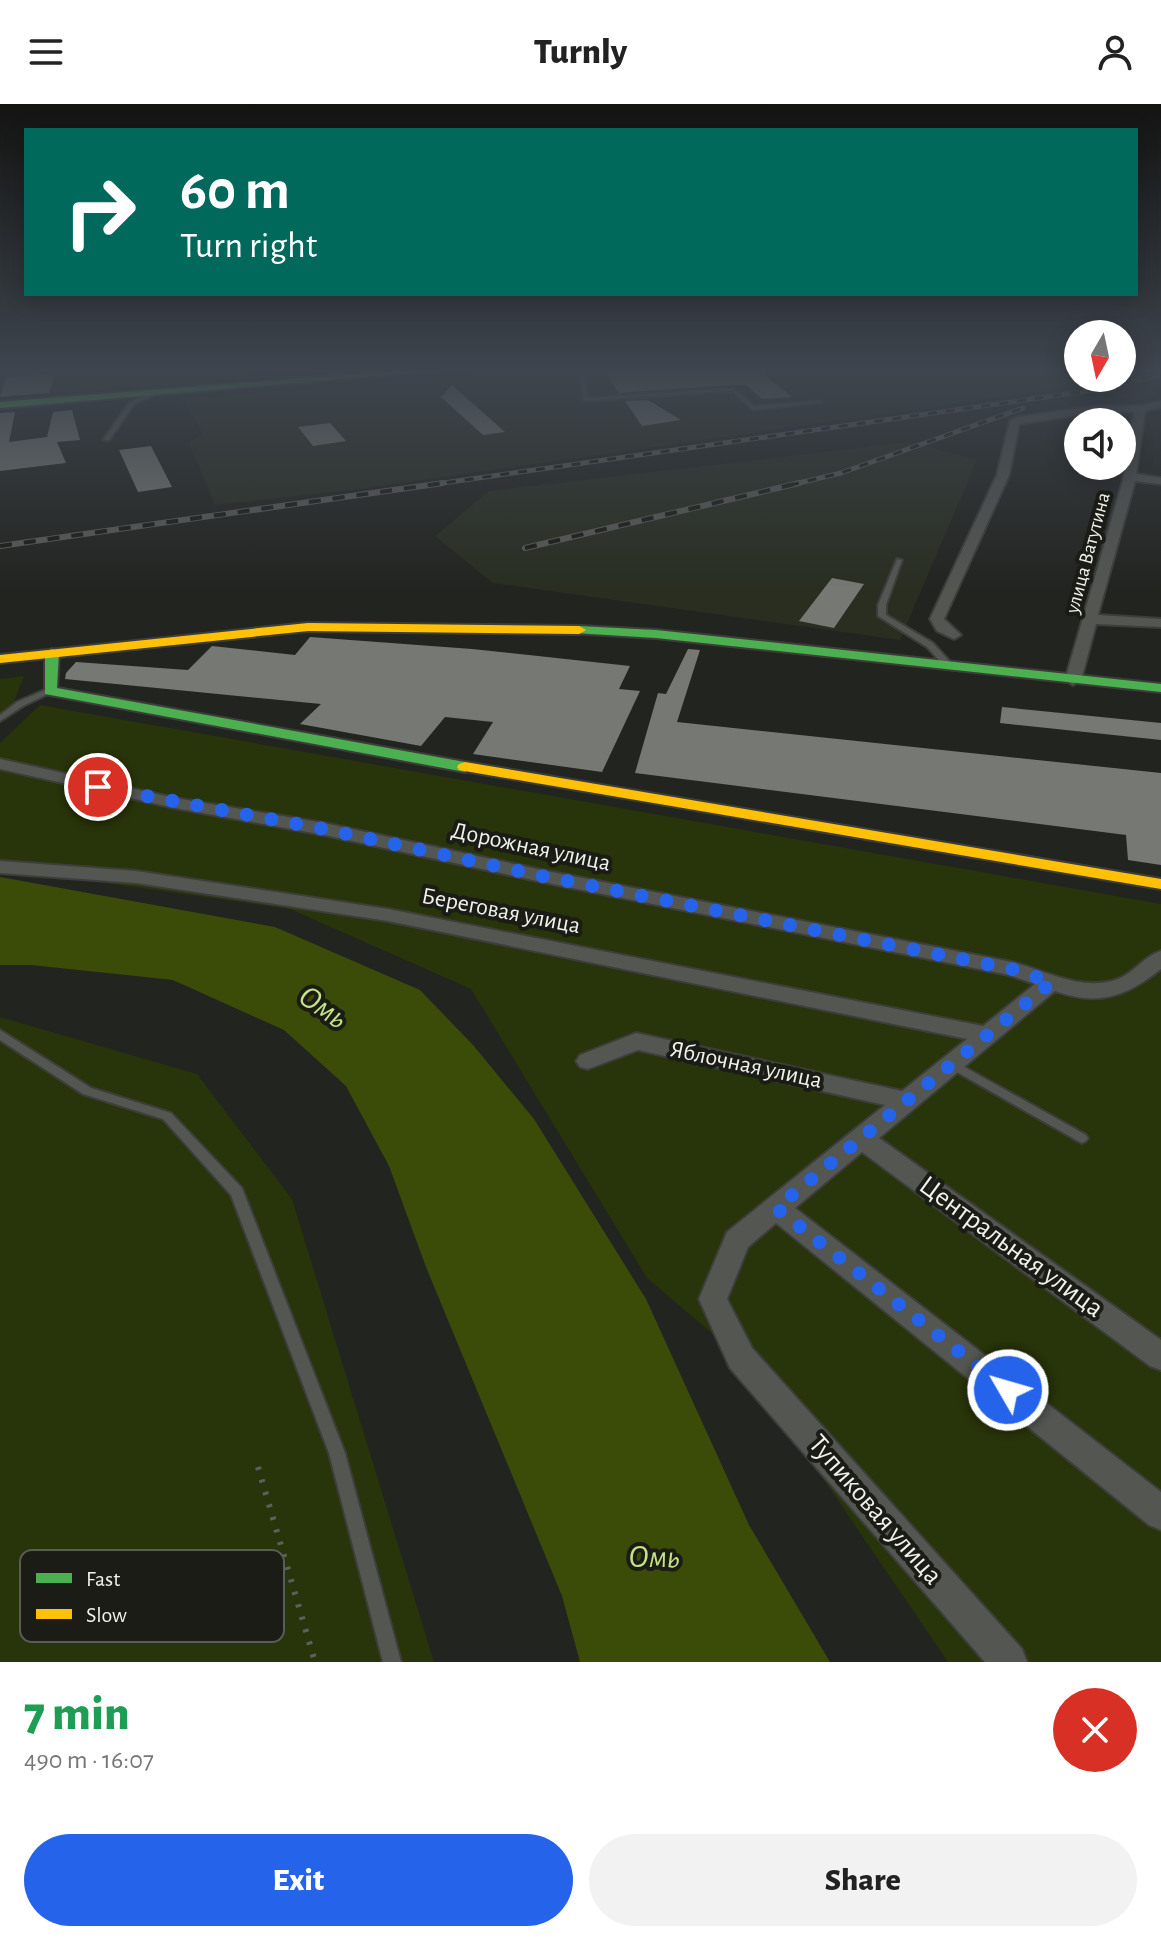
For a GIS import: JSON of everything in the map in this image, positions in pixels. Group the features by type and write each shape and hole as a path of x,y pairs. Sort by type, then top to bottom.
{"street":[{"path":"954,635 942,628 937,619 1003,475 1010,443"},
{"path":"1136,478 1161,481"},
{"name":"улица Ватутина","path":"1073,680 1129,480"},
{"path":"1091,619 1161,623"},
{"path":"0,659 308,627 508,627 656,634 1161,688"},
{"path":"52,653 50,691 418,759 1161,884"},
{"name":"Дорожная улица","path":"0,764 175,803 324,829 542,876 1012,969 1080,992 1126,985 1161,958"},
{"name":"Береговая улица","path":"0,867 136,877 388,915 986,1035"},
{"name":"Тупиковая улица","path":"1009,1662 741,1358 713,1299 737,1240 1052,982"},
{"name":"Яблочная улица","path":"588,1061 636,1041 907,1101"},
{"name":"Центральная улица","path":"861,1138 1161,1357"},
{"path":"776,1208 1161,1513"}],"lane":[{"path":"899,560 882,605 882,616 930,645 949,667"},
{"path":"0,719 20,704 50,691"},
{"path":"0,1034 87,1091 167,1116 237,1192 337,1453 392,1662"},
{"path":"952,1064 1082,1138"}],"path":[{"path":"258,1467 282,1550"},
{"path":"284,1556 315,1662"}],"shaded area":[{"path":"189,443 682,443 352,490 215,505"},
{"path":"904,443 977,460 900,640 493,583 435,536 489,491"},
{"path":"24,676 8,718 0,722 0,679"},
{"path":"40,705 1161,904 1161,1662 948,1662 741,1358 647,1278 471,989 290,909 0,868 0,743"},
{"path":"0,1017 197,1074 292,1199 434,1662 0,1662"}],"water":[{"name":"Омь","path":"0,877 275,927 420,990 473,1045 534,1119 646,1299 749,1525 830,1662 580,1662 562,1596 426,1267 389,1166 346,1086 284,1030 173,980 31,965 0,965"}],"building":[{"path":"0,443 57,443 66,463 0,471"},
{"path":"310,443 335,443 313,446"},
{"path":"151,446 172,487 138,492 119,450"},
{"path":"832,578 864,584 834,628 799,621"},
{"path":"310,637 472,649 630,666 619,689 640,691 602,772 473,754 493,722 445,717 421,746 300,724 321,704 65,679 66,673 76,662 188,670 212,646 295,655"},
{"path":"688,649 700,650 677,722 1161,773 1161,865 1128,860 1126,835 635,773 658,693 666,694"},
{"path":"1002,707 1161,723 1161,740 1000,723"}],"railway":[{"path":"429,485 726,443"},
{"path":"790,485 841,473 926,443"},
{"path":"0,546 443,483"},
{"path":"525,548 799,483"}],"traffic: fast":[{"path":"579,630 656,634 1161,688"},
{"path":"52,653 50,691 465,767"}],"traffic: slow":[{"path":"0,659 308,627 579,630"},
{"path":"465,767 1161,884"}],"route":[{"path":"98,787 324,829 542,876 1012,969 1052,982 776,1208 1008,1390"}]}
